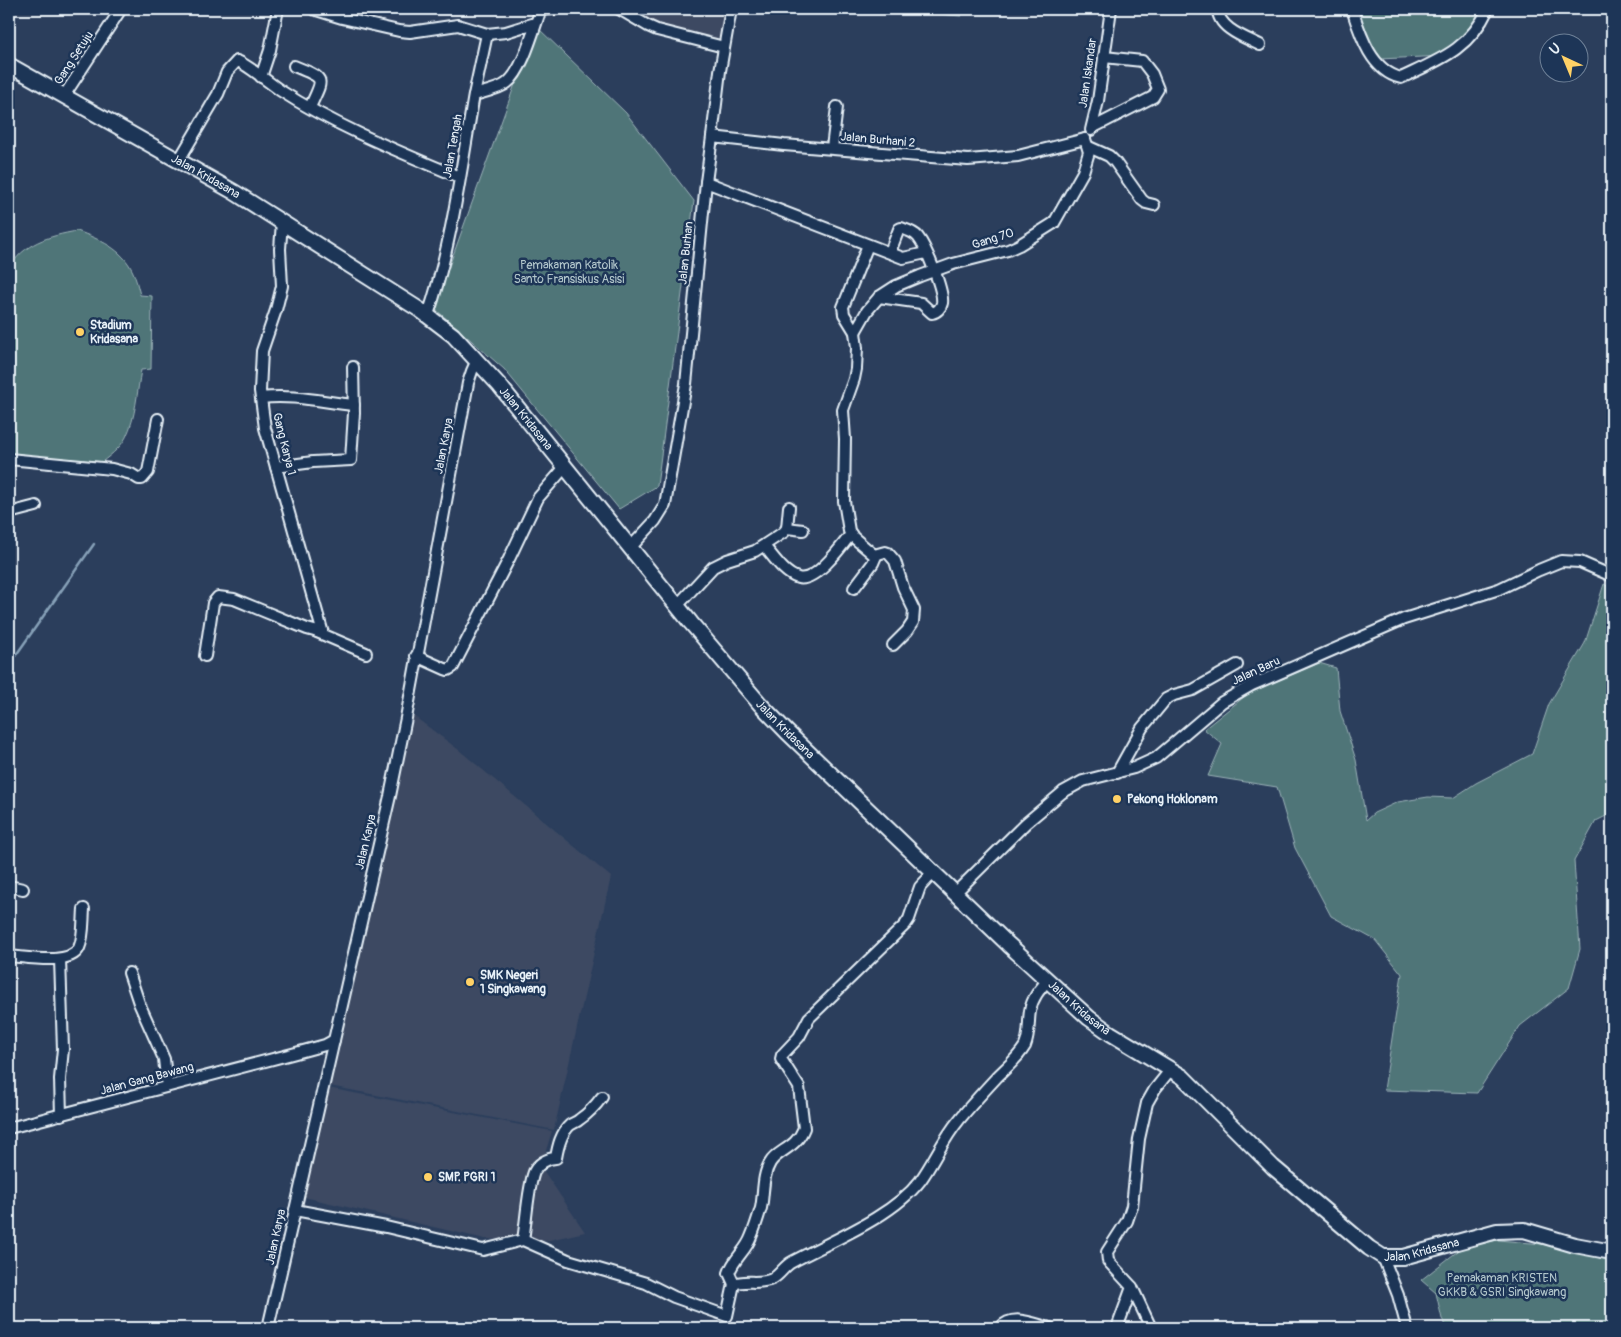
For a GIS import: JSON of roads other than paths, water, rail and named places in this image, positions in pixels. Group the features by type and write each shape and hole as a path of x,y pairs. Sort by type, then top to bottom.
{"street":[{"name":"Gang Setuju","path":"64,96 121,9"},
{"path":"261,77 270,50 278,9"},
{"path":"314,9 342,18 410,32 458,25 486,34 506,32 535,23"},
{"path":"474,95 508,83 523,59 540,10 554,9"},
{"path":"619,9 657,30 724,48"},
{"path":"731,9 720,71 706,182 904,258 926,253"},
{"name":"Jalan Iskandar","path":"1087,143 1092,128 1111,9"},
{"path":"1218,9 1224,24 1233,31 1260,45"},
{"path":"1352,9 1364,44 1386,71 1392,76 1400,78 1460,48 1488,9"},
{"name":"Jalan Tengah","path":"428,315 437,289 446,251 486,34"},
{"path":"1092,128 1153,97 1158,88 1152,74 1142,61 1104,57"},
{"path":"179,160 218,94 230,67 237,61 241,61 261,77 310,107 403,153 460,177"},
{"name":"Jalan Kridasana","path":"9,65 179,160 282,222 428,315 453,335 500,386 677,606 750,692 787,732 955,893 1098,1025 1171,1068 1195,1088 1249,1145 1349,1233 1383,1257 1403,1257 1488,1233 1511,1229 1538,1232 1575,1245 1612,1252"},
{"path":"294,66 315,75 320,80 321,84 310,107"},
{"path":"832,148 837,107"},
{"name":"Jalan Burhani 2","path":"712,137 968,160 1018,156 1087,143"},
{"path":"1087,143 1108,156 1119,166 1142,200 1154,205"},
{"name":"Gang 70","path":"879,297 896,286 935,270 1008,250 1054,223 1083,172 1087,143"},
{"name":"Jalan Burhan","path":"630,548 655,521 665,505 686,384 706,182"},
{"name":"Gang Karya 1","path":"282,222 280,241 282,286 262,352 261,398 265,428 322,628 321,631 317,632"},
{"path":"855,332 867,311 879,297 921,303 934,313 940,308 942,301 935,270 918,235 901,228 890,252"},
{"path":"868,245 842,307 855,332 857,348 854,379 842,410 845,439 844,501 846,521 851,534 876,556"},
{"name":"Jalan Karya","path":"268,1328 398,757 468,383 477,360"},
{"path":"276,467 313,462 351,460 354,405 353,367"},
{"path":"261,398 279,396 302,397 354,405"},
{"path":"9,459 112,469 142,479 148,472 158,420"},
{"path":"416,656 445,669 453,667 501,576 538,498 565,467"},
{"path":"9,513 36,506"},
{"path":"787,528 789,506"},
{"path":"677,606 713,567 764,546 787,528 803,530"},
{"path":"764,546 790,574 803,579 834,557 851,534"},
{"path":"854,588 876,556 885,552 895,561 903,588 914,610 913,622 893,645"},
{"name":"Jalan Baru","path":"955,893 1020,829 1064,792 1083,781 1140,766 1156,758 1222,702 1244,689 1404,618 1499,589 1561,561 1580,562 1612,576"},
{"path":"205,656 213,603 218,597 234,599 366,653"},
{"path":"1117,773 1142,728 1166,700 1174,695 1193,690 1237,665"},
{"path":"295,1210 394,1229 483,1250 523,1240 568,1260 646,1283 674,1297 727,1316 734,1284 729,1273 734,1262 747,1247 751,1239 761,1208 764,1180 770,1163 794,1144 804,1128 799,1087 781,1057 784,1050 799,1037 809,1018 905,925 909,919 920,887 934,872"},
{"path":"9,886 23,889"},
{"path":"9,956 60,959 74,954 80,946 84,909"},
{"path":"60,959 63,1048 60,1079 61,1115"},
{"path":"129,973 139,1003 164,1059 166,1086"},
{"path":"734,1284 740,1282 761,1282 772,1279 790,1262 804,1257 874,1220 908,1193 920,1181 944,1139 957,1122 1022,1051 1028,1040 1032,1004 1036,995 1048,980"},
{"name":"Jalan Gang Bawang","path":"9,1128 292,1054 325,1045 334,1040"},
{"path":"1151,1328 1132,1287 1108,1261 1107,1252 1127,1221 1132,1206 1139,1139 1147,1104 1155,1089 1171,1068"},
{"path":"523,1240 534,1172 542,1163 552,1157 556,1158 558,1145 570,1125 581,1119 602,1097"},
{"path":"1383,1257 1398,1295 1407,1328"},
{"path":"1116,1328 1132,1287"},
{"path":"1000,1328 1005,1323 1017,1320 1050,1328"}],"waterway":[{"path":"9,665 94,544"}],"place":[{"name":"Stadium Kridasana","path":"80,332"},
{"name":"Pekong Hoklonam","path":"1117,799"},
{"name":"SMK Negeri 1 Singkawang","path":"470,982"},
{"name":"SMP. PGRI 1","path":"428,1177"}],"park label":[{"name":"Pemakaman Katolik Santo Fransiskus Asisi","path":"569,272"},
{"name":"Pemakaman KRISTEN GKKB & GSRI Singkawang","path":"1502,1285"}]}
